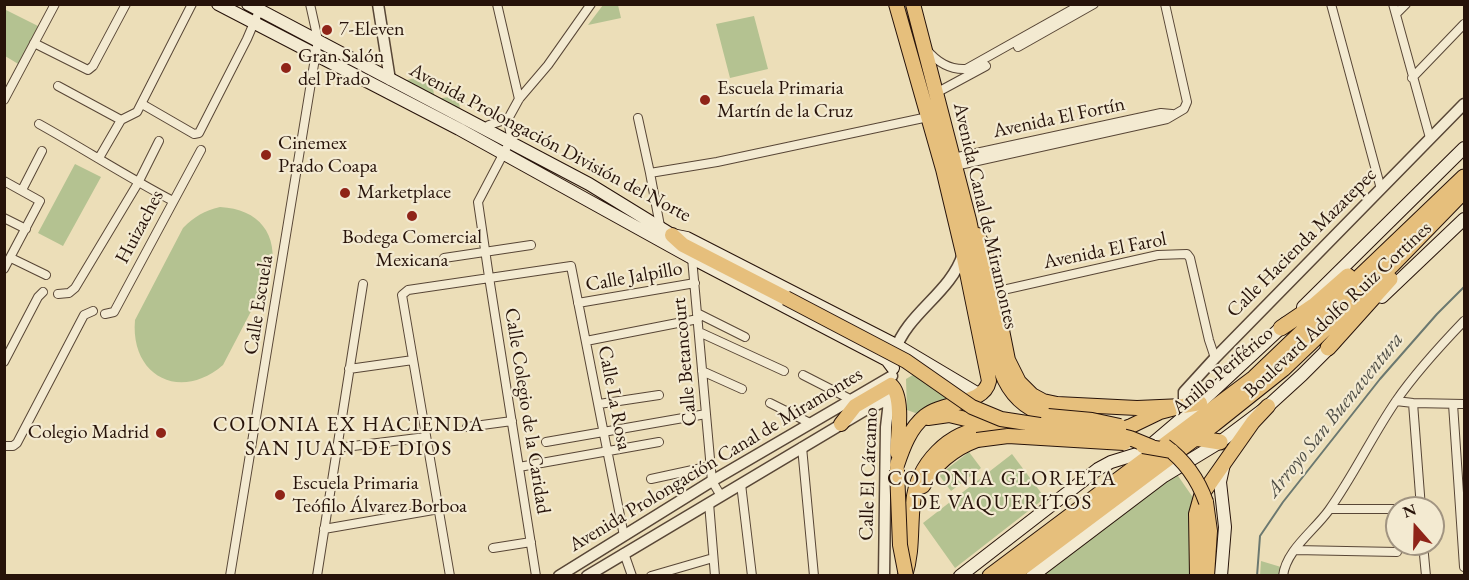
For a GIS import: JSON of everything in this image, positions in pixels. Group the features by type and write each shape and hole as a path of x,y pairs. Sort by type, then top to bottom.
{"highway":[{"name":"Anillo Periférico","path":"1011,576 1194,439 1282,369 1427,230 1458,191 1464,177"},
{"path":"1281,328 1315,305 1377,249 1458,191"},
{"name":"Anillo Periférico","path":"990,576 1171,447 1254,378 1458,191"},
{"path":"1328,348 1412,256 1427,230"},
{"path":"1153,445 1171,447 1181,415"},
{"path":"1187,460 1194,439 1220,442"}],"main road":[{"name":"Avenida Prolongación División del Norte","path":"218,4 253,24 478,131 584,198 692,258 887,360 891,382"},
{"name":"Avenida Canal de Miramontes","path":"896,4 963,253 989,377 988,387 981,395"},
{"name":"Avenida Canal de Miramontes","path":"912,4 969,220 1003,377 1018,399 1029,408 1048,416 1092,420 1121,426 1171,447"},
{"name":"Avenida Prolongación División del Norte","path":"254,7 390,80 462,124"},
{"name":"Avenida Prolongación División del Norte","path":"506,148 592,186 672,235 687,238 896,345 981,395"},
{"name":"Boulevard Adolfo Ruiz Cortines","path":"1200,403 1281,328 1464,148"},
{"path":"584,198 592,186"},
{"name":"Boulevard Adolfo Ruiz Cortines","path":"1032,576 1187,460 1220,442 1268,406 1464,219"},
{"path":"969,220 985,252 1011,369 1023,387 1037,398 1057,405 1137,408 1181,415"},
{"path":"672,235 683,245 906,361 972,407 1001,419 1107,432 1153,445"},
{"path":"875,354 884,347 884,339"},
{"path":"837,427 855,405 891,382 898,400 897,467 900,544 905,576"},
{"path":"897,467 905,442 914,427 928,414 940,407 981,395"},
{"path":"960,576 1098,469 1111,462 1137,454 1153,445 1181,415 1200,403"},
{"path":"1197,576 1199,502 1207,485 1268,406"},
{"path":"905,576 910,556 913,498 917,482 932,456 966,433 999,428 1107,434 1122,430 1160,412 1181,415"},
{"path":"914,427 929,418 949,415 999,428"},
{"path":"912,524 920,494 932,473 950,453 977,440 1008,436 1153,445"},
{"path":"1171,447 1187,467 1203,496 1209,521 1208,576"},
{"path":"1221,576 1225,527 1220,482 1224,463"}],"street":[{"path":"4,100 55,4"},
{"path":"34,43 88,70 93,66 126,4"},
{"path":"99,158 121,120 137,112 142,104 192,4"},
{"path":"310,4 318,40"},
{"path":"378,4 390,80"},
{"path":"497,4 519,99"},
{"path":"506,148 511,137 508,119 519,99 548,65 591,4"},
{"path":"923,45 944,65 955,69 966,69 1082,4"},
{"path":"936,93 1094,4"},
{"name":"Avenida El Fortín","path":"954,162 1167,119 1184,109 1186,102 1165,4"},
{"path":"1332,4 1382,189"},
{"path":"1393,4 1430,138"},
{"path":"1396,14 1406,4"},
{"path":"142,104 194,134 199,133 253,24 254,7"},
{"path":"1412,78 1464,24"},
{"name":"Calle Escuela","path":"230,576 318,40"},
{"path":"58,86 121,120"},
{"name":"Calle Hacienda Mazatepec","path":"1181,415 1184,392 1464,104"},
{"path":"650,174 928,117"},
{"path":"638,118 660,226"},
{"path":"478,131 508,119"},
{"path":"39,124 138,183 173,201"},
{"path":"58,294 69,293 75,288 138,183 159,141"},
{"name":"Calle Colegio de la Caridad","path":"506,148 478,202 537,576"},
{"name":"Huizaches","path":"105,314 114,312 201,150"},
{"path":"22,189 42,151"},
{"path":"4,181 40,201 7,264 46,275"},
{"path":"4,218 26,229"},
{"path":"444,258 531,245"},
{"name":"Calle El Cárcamo","path":"884,576 886,427 896,345 952,275 963,253"},
{"name":"Avenida El Farol","path":"994,292 1158,255 1187,254 1190,258 1215,358"},
{"name":"Calle Betancourt","path":"692,258 712,481 721,495"},
{"name":"Calle La Rosa","path":"489,278 571,266 624,536"},
{"path":"450,576 402,295 408,290 489,278"},
{"name":"Calle Jalpillo","path":"578,303 695,283"},
{"path":"317,576 363,284"},
{"path":"4,362 38,297 43,292"},
{"path":"4,446 13,446 17,443 84,315 93,311"},
{"path":"586,341 697,316 744,337"},
{"path":"1283,576 1284,564 1289,555 1330,509 1396,401 1431,356 1464,321"},
{"path":"699,332 784,371"},
{"path":"350,369 413,360"},
{"path":"702,371 742,389"},
{"path":"803,375 850,399"},
{"name":"Avenida Prolongación Canal de Miramontes","path":"559,576 824,414 850,399 891,382"},
{"path":"599,404 659,394"},
{"path":"1396,401 1413,404 1464,404"},
{"path":"770,403 810,423"},
{"path":"1413,404 1420,496"},
{"path":"1454,404 1464,567"},
{"path":"546,442 706,414"},
{"path":"824,414 837,427"},
{"path":"467,428 512,421"},
{"name":"Avenida Prolongación Canal de Miramontes","path":"587,576 837,427"},
{"path":"337,448 426,437"},
{"path":"519,467 658,442"},
{"path":"802,447 814,576"},
{"path":"651,479 711,466"},
{"path":"741,484 752,576"},
{"path":"709,503 715,576"},
{"path":"324,529 439,509"},
{"path":"1330,509 1385,509"},
{"path":"493,548 531,542"},
{"path":"1295,550 1385,552"},
{"path":"624,553 632,576"},
{"path":"1424,556 1426,576"},
{"path":"651,576 713,558"}],"green space":[{"path":"603,5 618,5 621,18 588,25"},
{"path":"4,9 40,27 20,65 5,56"},
{"path":"754,16 768,69 730,78 716,24"},
{"path":"430,74 435,99 457,96 462,115 403,81"},
{"path":"75,164 101,177 63,246 38,233"},
{"path":"220,207 246,213 263,226 272,247 271,273 223,365 207,376 175,382 149,369 141,356 136,340 135,320 183,228 200,214"},
{"path":"923,369 970,392 921,415 907,410 906,379"},
{"path":"969,452 981,468 951,491 939,475"},
{"path":"1012,454 1045,498 955,568 923,523"},
{"path":"1176,473 1194,499 1189,516 1189,575 1039,576"},
{"path":"1261,561 1281,567 1280,575 1260,576"}],"waterway":[{"name":"Arroyo San Buenaventura","path":"1257,576 1260,536 1283,502 1380,379 1464,287"}],"place":[{"name":"7-Eleven","path":"327,30"},
{"name":"Gran Salón del Prado","path":"286,68"},
{"name":"Escuela Primaria Martín de la Cruz","path":"705,100"},
{"name":"Cinemex Prado Coapa","path":"266,155"},
{"name":"Marketplace","path":"345,193"},
{"name":"Bodega Comercial Mexicana","path":"412,216"},
{"name":"Colegio Madrid","path":"161,433"},
{"name":"Escuela Primaria Teófilo Álvarez Borboa","path":"280,495"}],"district":[{"name":"COLONIA EX HACIENDA SAN JUAN DE DIOS","path":"349,437"},
{"name":"COLONIA GLORIETA DE VAQUERITOS","path":"1002,491"}]}
